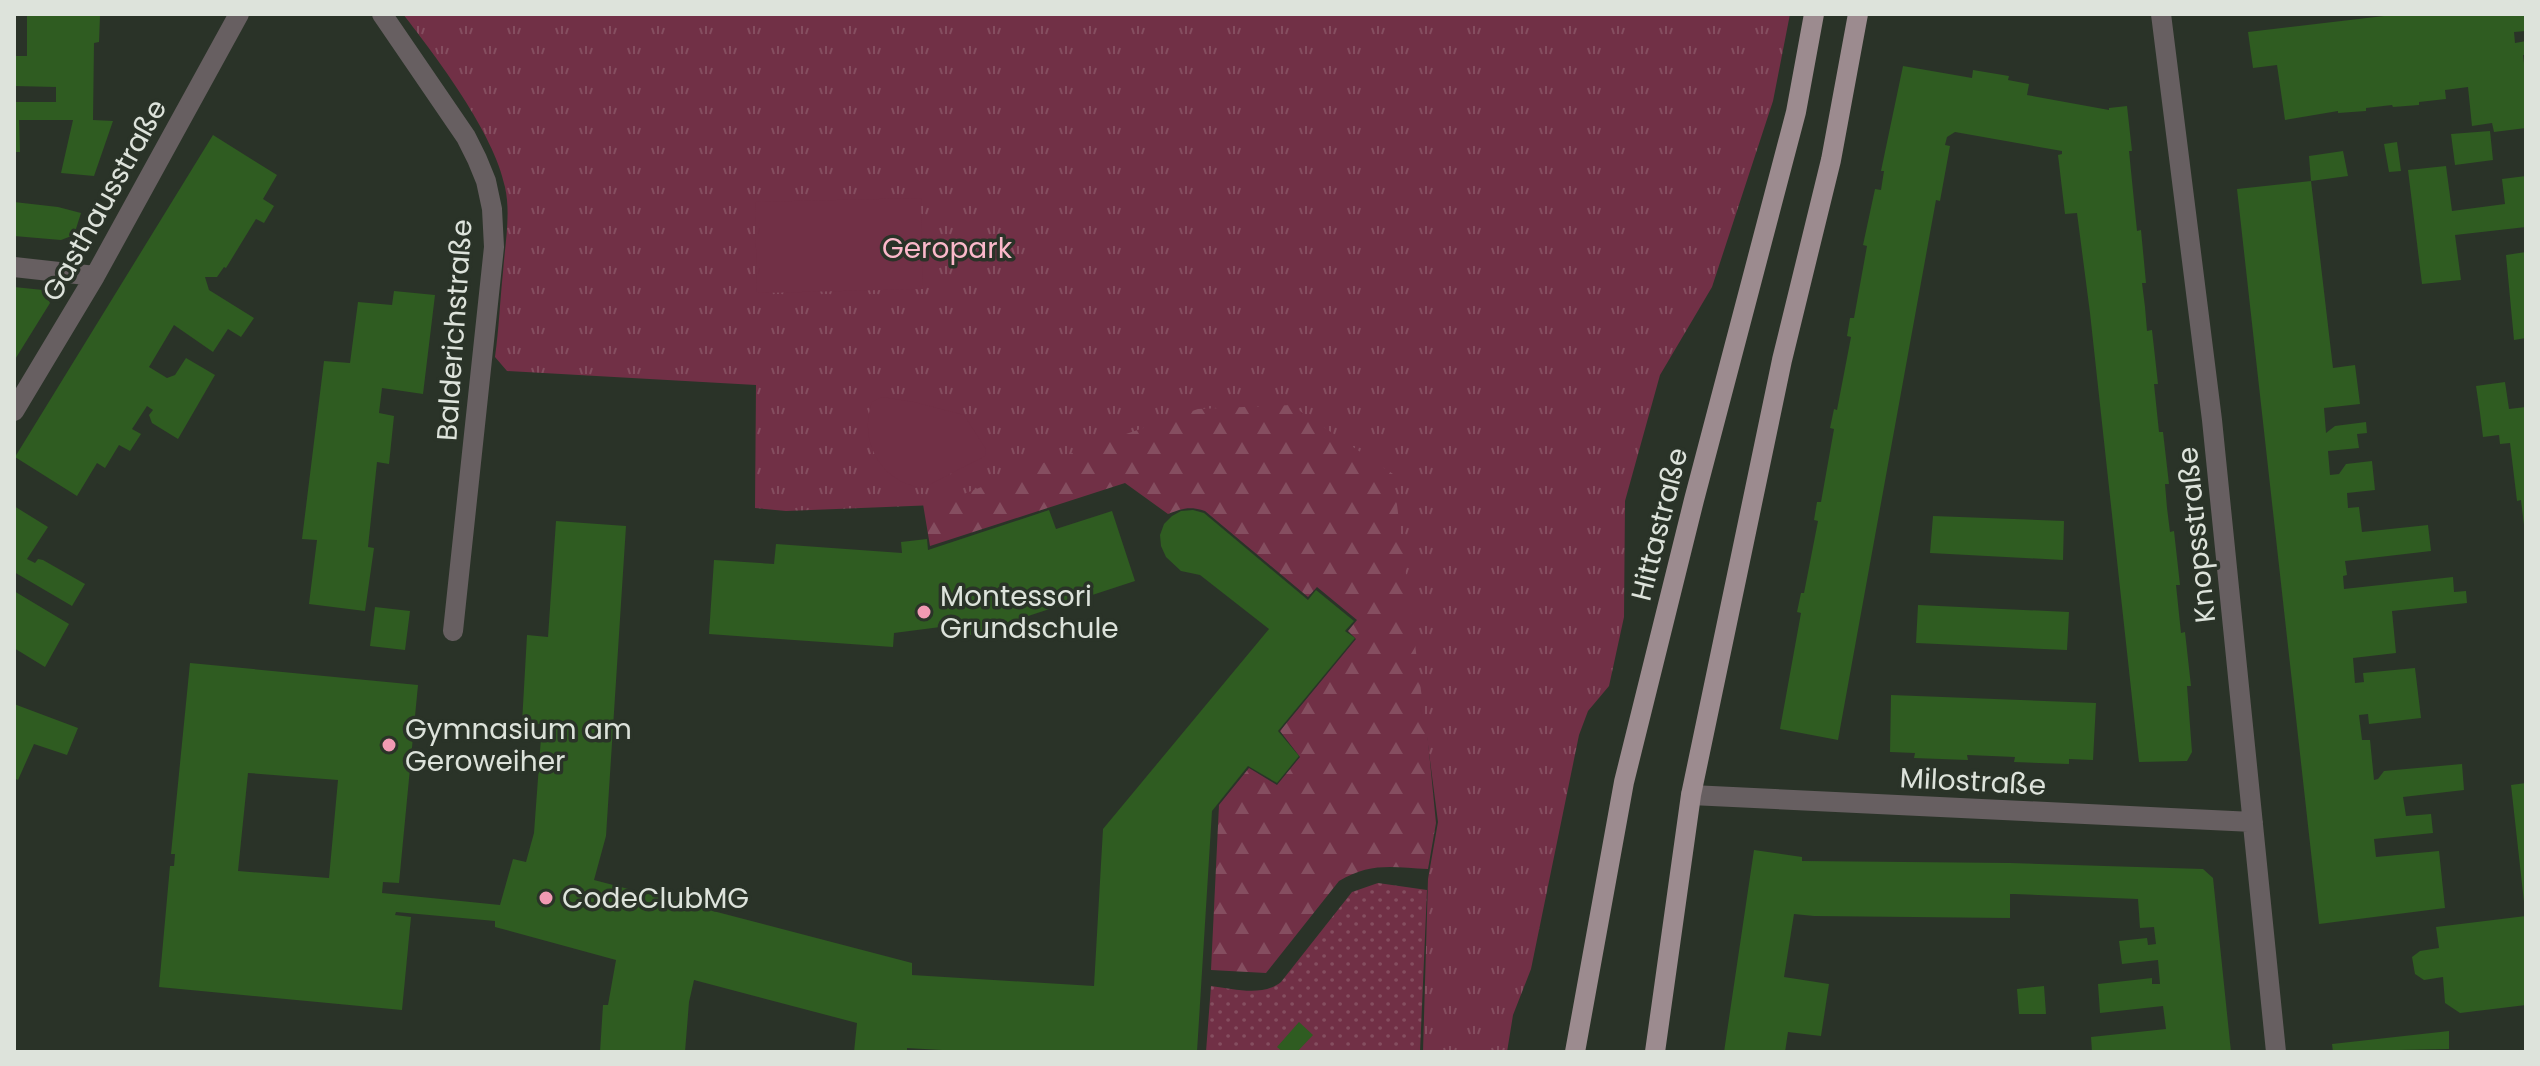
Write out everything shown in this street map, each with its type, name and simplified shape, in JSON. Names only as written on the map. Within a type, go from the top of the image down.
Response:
[{"type":"main road","name":"Hittastraße","points":[[1575,1052],[1624,782],[1690,515],[1796,112],[1814,14]]},
{"type":"main road","points":[[1655,1052],[1691,795],[1782,360],[1831,160],[1858,14]]},
{"type":"street","name":"Gasthausstraße","points":[[14,411],[95,276],[239,14]]},
{"type":"street","name":"Balderichstraße","points":[[382,14],[466,137],[486,181],[492,209],[494,247],[453,631]]},
{"type":"street","name":"Knopsstraße","points":[[2161,14],[2212,420],[2276,1052]]},
{"type":"street","points":[[14,267],[95,276]]},
{"type":"street","name":"Milostraße","points":[[1691,795],[2253,822]]},
{"type":"green space","name":"Geropark","points":[[403,14],[1790,14],[1773,101],[1712,287],[1660,375],[1625,501],[1624,617],[1609,686],[1588,711],[1579,735],[1531,969],[1513,1015],[1507,1052],[1423,1052],[1428,879],[1438,822],[1393,474],[1291,405],[1198,409],[1037,465],[936,505],[786,511],[755,508],[756,385],[507,371],[495,357],[507,229],[505,187],[499,166],[477,120]]},
{"type":"green space","points":[[921,198],[923,289],[757,293],[755,202]]},
{"type":"green space","points":[[1149,328],[1400,456],[1436,823],[1428,869],[1372,868],[1339,881],[1266,973],[1211,970],[1219,805],[1249,768],[1277,785],[1300,757],[1280,731],[1356,639],[1348,631],[1357,620],[1317,587],[1308,597],[1205,511],[1186,508],[1168,514],[1125,483],[930,546],[923,504]]},
{"type":"green space","points":[[882,397],[964,415],[986,449],[985,456],[923,488],[895,478],[876,458],[868,431],[872,402]]},
{"type":"green space","points":[[1378,883],[1427,890],[1420,1052],[1206,1052],[1211,986],[1257,991],[1274,987],[1352,892]]},
{"type":"building","points":[[27,14],[100,16],[99,42],[94,43],[93,120],[113,121],[94,176],[61,173],[73,120],[19,120],[20,152],[14,152],[14,102],[56,102],[56,87],[14,86],[14,56],[27,56]]},
{"type":"building","points":[[2401,14],[2526,14],[2526,31],[2514,32],[2515,43],[2526,41],[2526,55],[2523,55],[2526,128],[2494,132],[2492,123],[2472,126],[2468,87],[2445,90],[2446,99],[2419,102],[2419,105],[2338,111],[2285,120],[2277,65],[2253,68],[2248,32]]},
{"type":"building","points":[[1903,66],[1972,78],[1973,70],[2009,76],[2008,80],[2029,84],[2027,95],[2109,110],[2127,106],[2137,231],[2141,230],[2146,283],[2142,283],[2147,331],[2152,330],[2159,432],[2163,432],[2169,484],[2165,484],[2167,508],[2170,532],[2174,531],[2181,633],[2185,632],[2191,686],[2187,686],[2192,752],[2187,761],[2139,762],[2090,313],[2077,213],[2065,214],[2058,155],[2062,151],[1955,132],[1947,137],[1945,145],[1950,146],[1940,201],[1936,200],[1838,740],[1780,729],[1801,613],[1797,612],[1801,593],[1804,593],[1818,521],[1814,520],[1817,502],[1821,502],[1834,429],[1830,428],[1834,409],[1837,410],[1851,337],[1847,336],[1850,318],[1854,318],[1867,246],[1863,245],[1875,189],[1881,190],[1884,171],[1881,171]]},
{"type":"building","points":[[2490,131],[2493,160],[2455,165],[2451,134]]},
{"type":"building","points":[[213,135],[277,175],[263,199],[274,206],[264,223],[256,219],[226,268],[217,277],[205,277],[209,290],[254,318],[241,337],[228,329],[213,352],[174,325],[149,367],[167,378],[175,375],[186,358],[215,375],[178,439],[152,423],[149,415],[153,410],[147,406],[132,429],[141,434],[130,451],[119,445],[105,468],[97,463],[77,496],[15,457]]},
{"type":"building","points":[[2397,142],[2401,171],[2389,172],[2384,144]]},
{"type":"building","points":[[2343,151],[2348,176],[2311,181],[2309,156]]},
{"type":"building","points":[[2446,166],[2452,211],[2505,204],[2502,179],[2526,176],[2526,227],[2455,235],[2461,280],[2422,284],[2408,170]]},
{"type":"building","points":[[2311,181],[2333,368],[2355,365],[2360,404],[2324,408],[2326,433],[2335,426],[2366,422],[2367,433],[2357,434],[2359,448],[2328,451],[2330,475],[2339,474],[2346,464],[2372,461],[2375,490],[2347,493],[2348,508],[2359,507],[2362,532],[2428,525],[2431,551],[2345,561],[2347,575],[2343,576],[2344,589],[2453,577],[2454,592],[2466,591],[2467,603],[2392,611],[2396,653],[2353,658],[2355,683],[2364,682],[2363,673],[2415,668],[2421,718],[2369,724],[2368,714],[2359,715],[2362,740],[2370,740],[2374,780],[2384,771],[2462,764],[2464,790],[2403,797],[2406,816],[2431,814],[2433,833],[2374,839],[2376,857],[2439,851],[2445,908],[2319,924],[2237,189]]},
{"type":"building","points":[[14,202],[81,213],[74,235],[61,240],[14,236]]},
{"type":"building","points":[[2526,252],[2526,338],[2514,340],[2506,255]]},
{"type":"building","points":[[14,287],[43,290],[50,303],[14,361]]},
{"type":"building","points":[[394,291],[435,295],[423,394],[382,388],[379,413],[394,416],[389,464],[377,462],[368,547],[374,548],[365,611],[309,604],[317,540],[302,539],[324,361],[350,363],[358,302],[392,305]]},
{"type":"building","points":[[2505,382],[2509,409],[2526,407],[2526,525],[2521,500],[2517,501],[2510,443],[2500,444],[2499,435],[2483,437],[2476,386]]},
{"type":"building","points":[[14,506],[48,527],[27,559],[35,563],[38,559],[43,560],[85,584],[72,606],[14,572]]},
{"type":"building","points":[[1049,510],[1056,529],[1112,511],[1135,581],[961,638],[956,625],[894,633],[893,647],[709,634],[714,560],[774,564],[776,544],[902,553],[901,542],[927,539],[928,550]]},
{"type":"building","points":[[1181,511],[1204,513],[1308,600],[1316,590],[1354,621],[1345,631],[1355,638],[1278,731],[1299,756],[1277,783],[1248,766],[1212,811],[1197,1052],[976,1052],[907,1048],[907,1052],[854,1052],[857,1023],[694,980],[685,1052],[600,1052],[603,1005],[608,1005],[616,960],[495,927],[495,921],[396,912],[395,915],[411,917],[402,1010],[159,987],[170,866],[174,866],[175,854],[171,854],[190,663],[418,685],[399,883],[383,882],[382,893],[500,905],[513,859],[526,862],[534,833],[542,724],[522,723],[527,635],[548,637],[556,521],[626,526],[606,836],[594,880],[912,963],[912,975],[1094,986],[1103,829],[1269,629],[1200,575],[1181,571],[1166,557],[1160,535],[1164,524]],"holes":[[[248,773],[338,780],[329,878],[238,871]]]},
{"type":"building","points":[[1933,516],[2064,521],[2063,560],[1930,553]]},
{"type":"building","points":[[14,591],[69,624],[45,667],[14,648]]},
{"type":"building","points":[[1918,605],[2069,612],[2067,650],[1916,643]]},
{"type":"building","points":[[375,607],[410,611],[405,650],[370,646]]},
{"type":"building","points":[[1891,695],[2096,703],[2093,760],[2069,759],[2069,764],[2014,762],[2015,757],[1967,755],[1968,760],[1914,758],[1915,753],[1890,752]]},
{"type":"building","points":[[14,704],[78,728],[67,755],[34,744],[18,780],[14,778]]},
{"type":"building","points":[[2526,783],[2526,902],[2524,902],[2511,785]]},
{"type":"building","points":[[1754,850],[1802,857],[1802,861],[2203,869],[2213,878],[2231,1052],[2092,1052],[2091,1037],[2166,1029],[2163,1006],[2100,1013],[2098,984],[2152,978],[2152,984],[2160,984],[2158,960],[2122,964],[2119,941],[2147,938],[2148,945],[2156,944],[2154,927],[2140,928],[2138,899],[2010,894],[2010,918],[1794,914],[1784,977],[1829,984],[1821,1036],[1788,1032],[1785,1052],[1724,1052]]},
{"type":"building","points":[[2526,916],[2526,1005],[2460,1013],[2445,1003],[2443,977],[2424,980],[2415,974],[2412,957],[2420,951],[2439,948],[2436,927]]},
{"type":"building","points":[[2044,986],[2046,1014],[2019,1014],[2017,989]]},
{"type":"building","points":[[1299,1022],[1313,1035],[1297,1052],[1283,1052],[1277,1047]]},
{"type":"building","points":[[2449,1031],[2449,1049],[2333,1052],[2332,1044]]},
{"type":"place","name":"Montessori Grundschule","points":[[924,612]]},
{"type":"place","name":"Gymnasium am Geroweiher","points":[[389,745]]},
{"type":"place","name":"CodeClubMG","points":[[546,898]]}]
